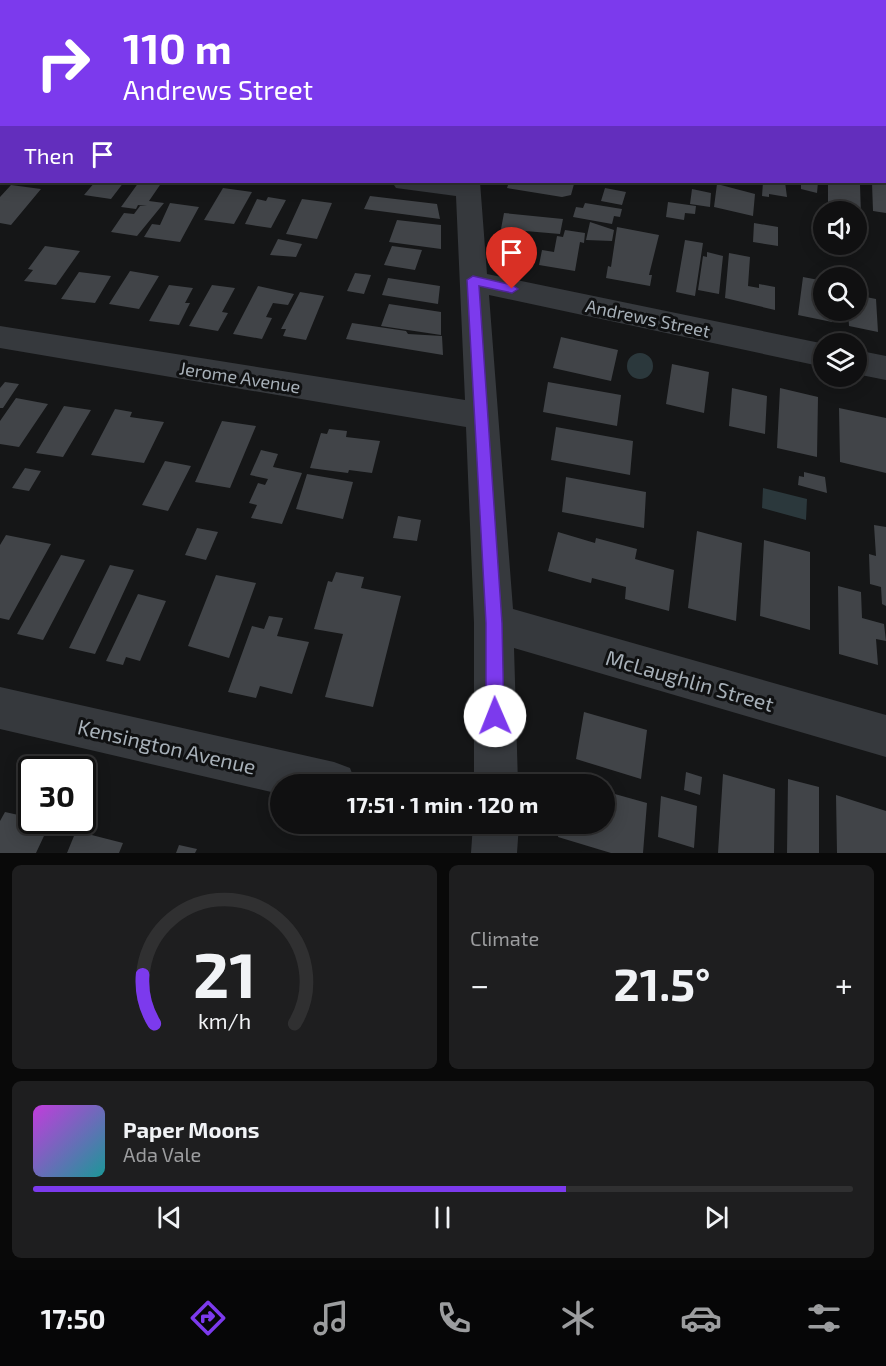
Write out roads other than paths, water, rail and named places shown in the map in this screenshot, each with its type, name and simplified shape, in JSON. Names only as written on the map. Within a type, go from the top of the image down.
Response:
[{"type":"street","points":[[426,183],[468,185],[494,623],[496,774]]},
{"type":"street","name":"Andrews Street","points":[[473,280],[813,353]]},
{"type":"street","name":"Jerome Avenue","points":[[0,337],[481,416]]},
{"type":"street","points":[[867,364],[886,368]]},
{"type":"street","name":"McLaughlin Street","points":[[494,623],[886,736]]},
{"type":"street","name":"Kensington Avenue","points":[[0,708],[290,774]]},
{"type":"street","points":[[495,853],[496,834]]}]
